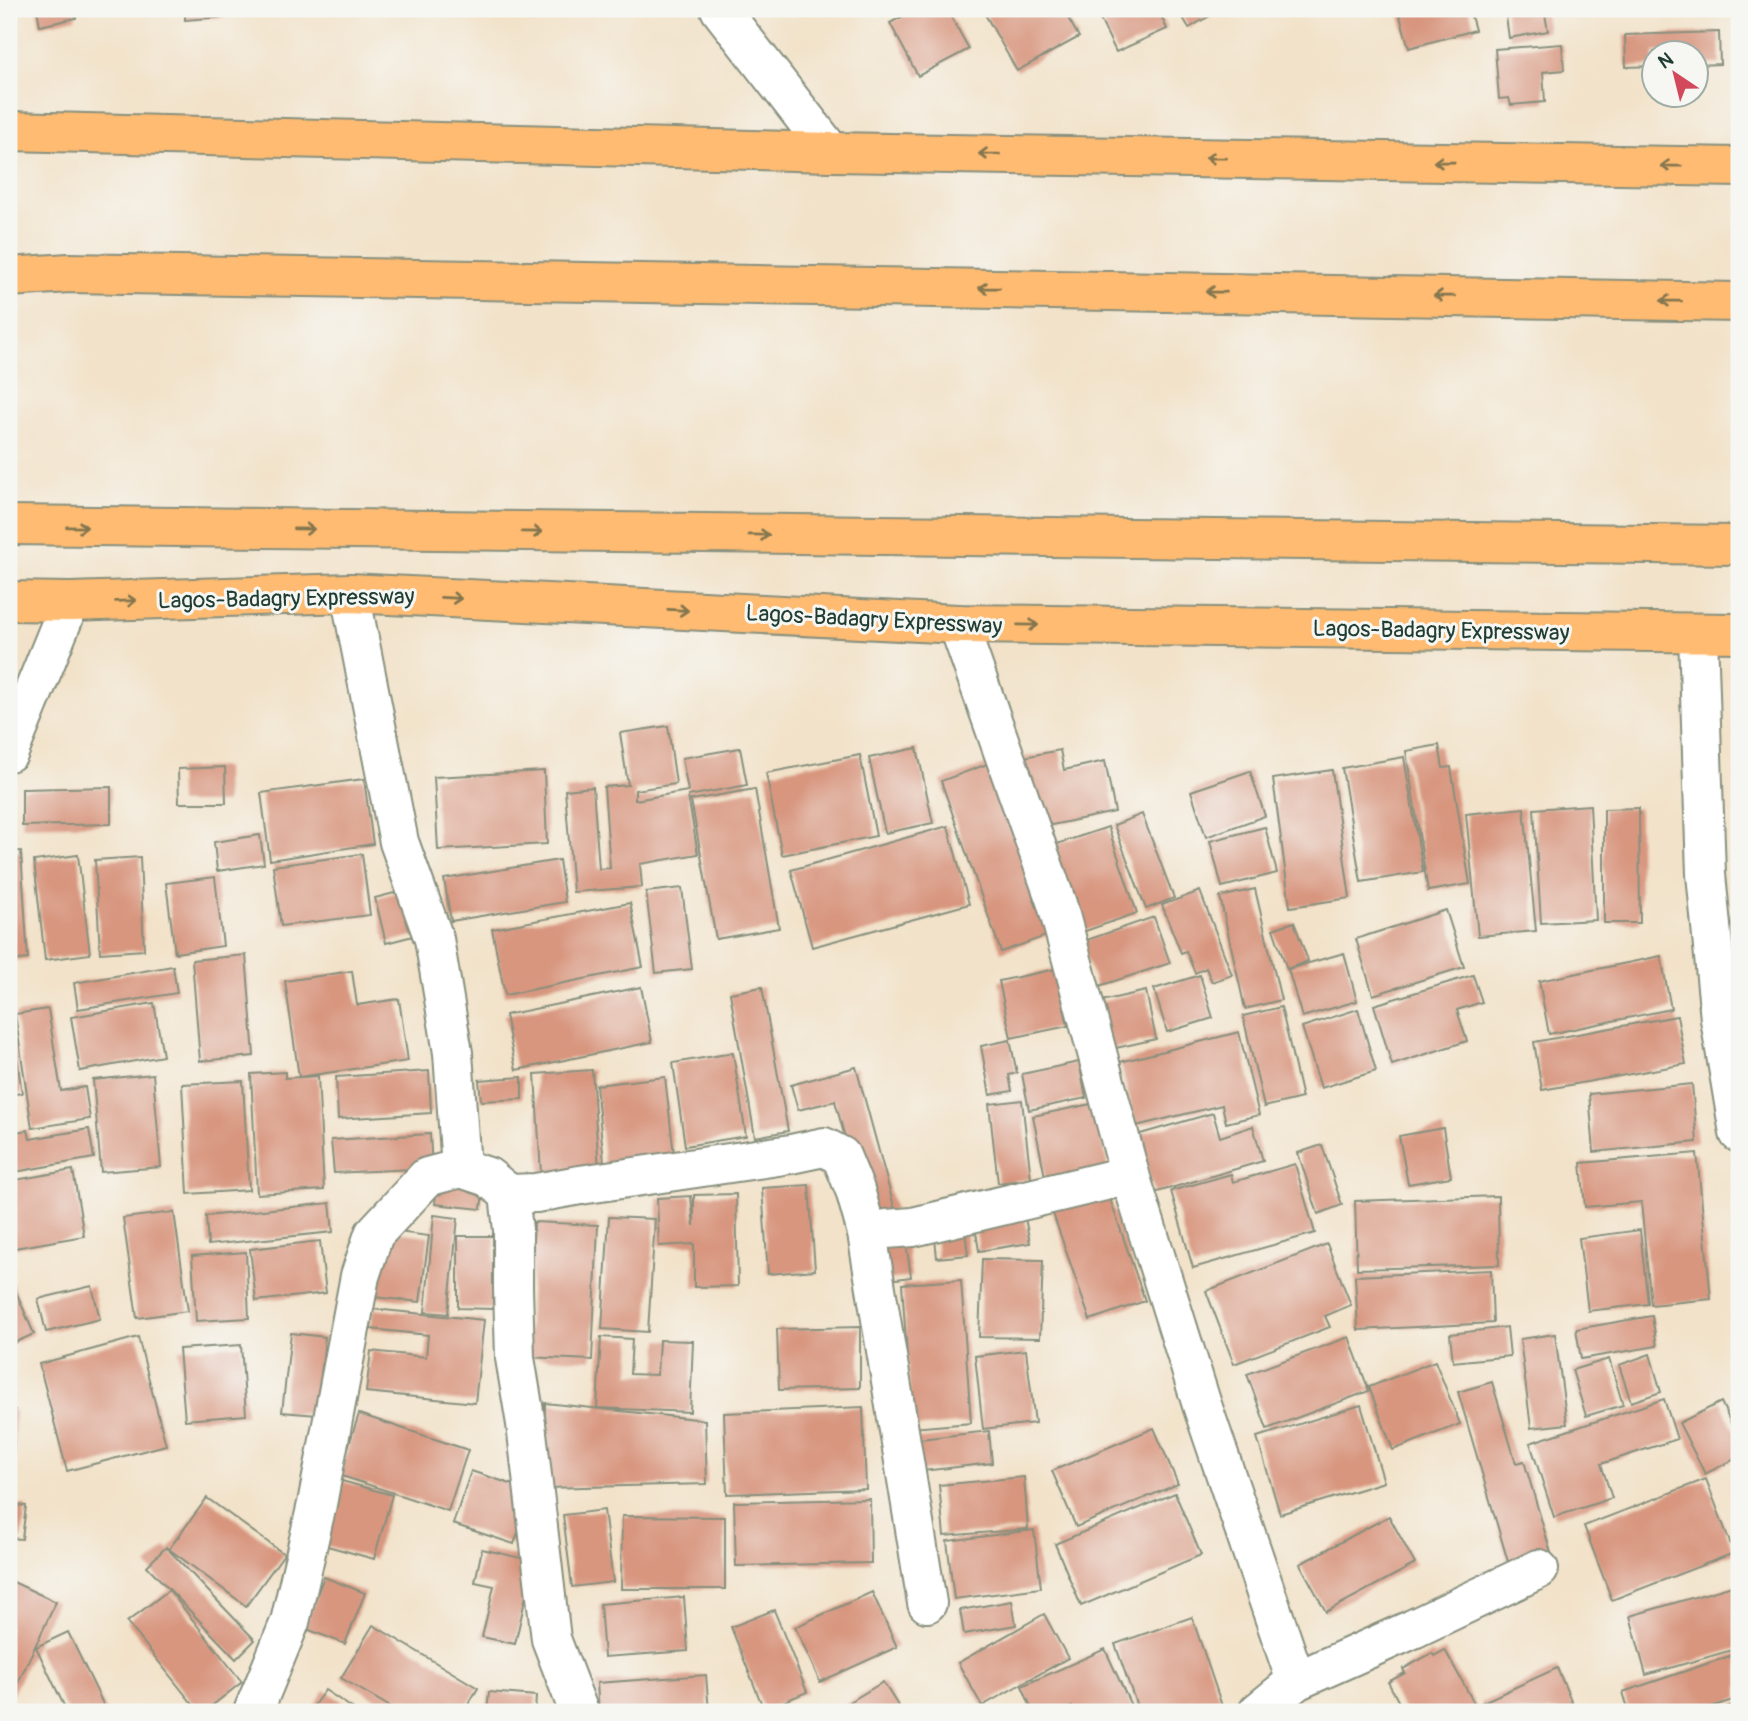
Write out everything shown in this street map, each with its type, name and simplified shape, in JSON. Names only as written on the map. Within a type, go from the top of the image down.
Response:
[{"type":"main road","points":[[9,131],[831,152],[1739,167]]},
{"type":"main road","points":[[9,277],[69,273],[1739,302]]},
{"type":"main road","points":[[9,524],[1739,545]]},
{"type":"main road","name":"Lagos-Badagry Expressway","points":[[9,601],[70,602],[350,593],[958,624],[1739,633]]},
{"type":"street","points":[[720,9],[831,152]]},
{"type":"street","points":[[350,593],[399,842],[434,939],[453,1053],[461,1168]]},
{"type":"street","points":[[9,752],[70,602]]},
{"type":"street","points":[[958,624],[1057,904],[1130,1175],[1202,1405],[1296,1681]]},
{"type":"street","points":[[1698,634],[1706,874],[1720,1018],[1739,1133]]},
{"type":"street","points":[[253,1712],[290,1622],[317,1504],[360,1276],[374,1234],[427,1177],[461,1168],[488,1177],[509,1194],[536,1193],[824,1147],[842,1156],[867,1233],[927,1603]]},
{"type":"street","points":[[867,1233],[912,1227],[1130,1175]]},
{"type":"street","points":[[509,1194],[513,1230],[515,1358],[526,1424],[551,1639],[579,1712]]},
{"type":"street","points":[[1258,1712],[1296,1681],[1539,1569]]},
{"type":"building","points":[[37,9],[75,9],[76,18],[40,26]]},
{"type":"building","points":[[185,9],[292,9],[292,12],[185,20]]},
{"type":"building","points":[[916,9],[947,9],[969,49],[918,76],[890,23]]},
{"type":"building","points":[[998,9],[1063,9],[1079,37],[1017,71],[986,16]]},
{"type":"building","points":[[1095,9],[1158,9],[1167,29],[1116,52]]},
{"type":"building","points":[[1178,9],[1217,9],[1218,11],[1189,28]]},
{"type":"building","points":[[1398,9],[1469,9],[1475,30],[1409,48]]},
{"type":"building","points":[[1505,9],[1544,9],[1548,31],[1509,38]]},
{"type":"building","points":[[1719,32],[1720,64],[1710,64],[1710,38],[1640,38],[1640,66],[1626,67],[1625,35]]},
{"type":"building","points":[[1562,44],[1564,70],[1543,72],[1545,102],[1511,105],[1509,98],[1499,99],[1495,49]]},
{"type":"building","points":[[668,726],[676,784],[635,790],[635,800],[688,791],[682,758],[740,748],[747,785],[688,796],[698,854],[640,864],[642,887],[573,892],[565,790],[593,787],[599,869],[610,868],[604,787],[628,785],[620,733]]},
{"type":"building","points":[[1439,745],[1443,768],[1451,767],[1470,884],[1428,891],[1406,751]]},
{"type":"building","points":[[917,748],[933,823],[885,833],[869,758]]},
{"type":"building","points":[[1060,750],[1064,770],[1105,761],[1115,812],[1037,828],[1024,757]]},
{"type":"building","points":[[860,755],[876,836],[782,855],[766,773]]},
{"type":"building","points":[[1404,757],[1423,872],[1361,882],[1342,768]]},
{"type":"building","points":[[1001,759],[1060,931],[1001,952],[941,781]]},
{"type":"building","points":[[225,767],[226,803],[179,803],[178,769]]},
{"type":"building","points":[[1332,770],[1350,898],[1290,907],[1273,779]]},
{"type":"building","points":[[544,771],[547,844],[438,850],[434,777]]},
{"type":"building","points":[[1250,771],[1265,816],[1206,837],[1191,791]]},
{"type":"building","points":[[364,779],[373,844],[270,860],[261,793]]},
{"type":"building","points":[[111,787],[111,824],[22,826],[22,789]]},
{"type":"building","points":[[755,789],[779,928],[716,939],[691,800]]},
{"type":"building","points":[[1590,805],[1596,920],[1541,923],[1534,809]]},
{"type":"building","points":[[1524,808],[1536,931],[1478,936],[1466,814]]},
{"type":"building","points":[[1639,808],[1640,923],[1604,923],[1604,809]]},
{"type":"building","points":[[1142,814],[1174,898],[1146,909],[1114,825]]},
{"type":"building","points":[[948,826],[969,904],[812,947],[791,870]]},
{"type":"building","points":[[1108,827],[1137,913],[1077,934],[1048,847]]},
{"type":"building","points":[[1265,827],[1277,873],[1222,887],[1210,841]]},
{"type":"building","points":[[260,835],[264,864],[217,871],[214,842]]},
{"type":"building","points":[[21,851],[28,959],[9,961],[9,852]]},
{"type":"building","points":[[362,854],[370,915],[281,926],[273,866]]},
{"type":"building","points":[[78,855],[90,954],[45,960],[34,861]]},
{"type":"building","points":[[140,857],[144,950],[100,953],[95,860]]},
{"type":"building","points":[[559,860],[565,902],[451,921],[444,879]]},
{"type":"building","points":[[215,877],[223,946],[175,953],[166,883]]},
{"type":"building","points":[[682,888],[692,969],[656,973],[646,892]]},
{"type":"building","points":[[1255,889],[1281,1000],[1245,1009],[1220,897]]},
{"type":"building","points":[[406,890],[417,935],[386,943],[375,898]]},
{"type":"building","points":[[1200,891],[1232,975],[1212,982],[1206,968],[1195,973],[1186,951],[1181,953],[1162,905]]},
{"type":"building","points":[[630,903],[643,967],[505,995],[492,929]]},
{"type":"building","points":[[1446,910],[1464,967],[1373,995],[1356,939]]},
{"type":"building","points":[[1154,917],[1170,963],[1096,987],[1081,942]]},
{"type":"building","points":[[1294,922],[1308,961],[1287,969],[1273,929]]},
{"type":"building","points":[[1344,953],[1357,1001],[1302,1017],[1288,969]]},
{"type":"building","points":[[246,955],[254,1056],[200,1061],[192,960]]},
{"type":"building","points":[[1661,956],[1671,1009],[1549,1034],[1539,981]]},
{"type":"building","points":[[173,966],[177,993],[78,1009],[74,983]]},
{"type":"building","points":[[1056,969],[1068,1026],[1011,1038],[999,981]]},
{"type":"building","points":[[352,971],[357,1005],[399,999],[408,1061],[299,1077],[285,981]]},
{"type":"building","points":[[1200,975],[1213,1018],[1167,1032],[1154,989]]},
{"type":"building","points":[[1473,975],[1482,1002],[1457,1010],[1467,1041],[1392,1065],[1374,1005]]},
{"type":"building","points":[[641,987],[652,1042],[516,1070],[505,1015]]},
{"type":"building","points":[[762,987],[788,1131],[755,1137],[730,993]]},
{"type":"building","points":[[1146,991],[1156,1039],[1107,1050],[1097,1002]]},
{"type":"building","points":[[154,1003],[163,1056],[80,1071],[71,1017]]},
{"type":"building","points":[[1281,1007],[1302,1098],[1264,1107],[1243,1016]]},
{"type":"building","points":[[48,1009],[61,1091],[85,1087],[90,1119],[32,1128],[15,1014]]},
{"type":"building","points":[[1358,1009],[1376,1071],[1321,1088],[1302,1027]]},
{"type":"building","points":[[9,1010],[22,1093],[9,1095]]},
{"type":"building","points":[[1677,1016],[1686,1064],[1542,1090],[1534,1042]]},
{"type":"building","points":[[1239,1032],[1259,1115],[1226,1123],[1222,1105],[1136,1126],[1120,1062]]},
{"type":"building","points":[[1010,1040],[1017,1073],[1009,1075],[1012,1091],[990,1095],[981,1046]]},
{"type":"building","points":[[733,1053],[746,1136],[685,1146],[673,1063]]},
{"type":"building","points":[[1079,1062],[1086,1098],[1029,1110],[1022,1074]]},
{"type":"building","points":[[856,1067],[895,1210],[867,1218],[835,1101],[798,1110],[791,1085]]},
{"type":"building","points":[[592,1070],[599,1170],[541,1174],[535,1074]]},
{"type":"building","points":[[429,1071],[431,1113],[338,1119],[336,1077]]},
{"type":"building","points":[[285,1072],[285,1078],[318,1076],[324,1190],[257,1194],[251,1074]]},
{"type":"building","points":[[153,1074],[161,1167],[101,1172],[93,1080]]},
{"type":"building","points":[[522,1077],[522,1099],[481,1101],[479,1080]]},
{"type":"building","points":[[665,1077],[675,1163],[605,1171],[596,1085]]},
{"type":"building","points":[[243,1081],[249,1190],[188,1194],[182,1084]]},
{"type":"building","points":[[1692,1084],[1697,1142],[1594,1152],[1589,1094]]},
{"type":"building","points":[[1022,1100],[1031,1179],[998,1183],[989,1104]]},
{"type":"building","points":[[1096,1103],[1109,1174],[1047,1187],[1033,1116]]},
{"type":"building","points":[[1213,1113],[1220,1137],[1253,1126],[1263,1161],[1154,1193],[1137,1135]]},
{"type":"building","points":[[1443,1128],[1451,1177],[1408,1184],[1399,1136]]},
{"type":"building","points":[[89,1129],[94,1158],[9,1173],[9,1133],[28,1130],[30,1139]]},
{"type":"building","points":[[430,1134],[432,1168],[334,1173],[331,1140]]},
{"type":"building","points":[[1322,1145],[1342,1205],[1318,1214],[1298,1153]]},
{"type":"building","points":[[1697,1153],[1711,1299],[1651,1305],[1641,1202],[1585,1207],[1581,1163]]},
{"type":"building","points":[[1295,1164],[1315,1233],[1193,1268],[1171,1191],[1231,1174],[1233,1182]]},
{"type":"building","points":[[73,1170],[84,1236],[9,1249],[9,1181]]},
{"type":"building","points":[[438,1180],[484,1184],[481,1209],[435,1204]]},
{"type":"building","points":[[809,1185],[815,1270],[768,1274],[762,1188]]},
{"type":"building","points":[[1107,1190],[1145,1301],[1090,1320],[1050,1205]]},
{"type":"building","points":[[736,1194],[738,1286],[694,1287],[694,1244],[659,1246],[657,1198],[691,1196],[694,1226],[694,1195]]},
{"type":"building","points":[[1498,1196],[1499,1265],[1357,1269],[1355,1201]]},
{"type":"building","points":[[330,1203],[333,1232],[208,1245],[206,1216]]},
{"type":"building","points":[[174,1212],[188,1311],[137,1318],[123,1218]]},
{"type":"building","points":[[434,1215],[458,1218],[448,1314],[425,1312]]},
{"type":"building","points":[[609,1217],[655,1219],[648,1332],[602,1329]]},
{"type":"building","points":[[1025,1218],[1030,1243],[979,1251],[975,1226]]},
{"type":"building","points":[[534,1222],[598,1225],[592,1360],[527,1357]]},
{"type":"building","points":[[964,1224],[968,1255],[937,1258],[934,1228]]},
{"type":"building","points":[[382,1230],[429,1236],[420,1302],[374,1297]]},
{"type":"building","points":[[1640,1230],[1648,1304],[1588,1311],[1579,1238]]},
{"type":"building","points":[[905,1235],[911,1277],[882,1281],[876,1239]]},
{"type":"building","points":[[458,1236],[495,1236],[493,1309],[458,1308]]},
{"type":"building","points":[[320,1241],[326,1293],[256,1301],[250,1249]]},
{"type":"building","points":[[1327,1244],[1351,1305],[1325,1316],[1330,1327],[1234,1364],[1206,1291]]},
{"type":"building","points":[[246,1252],[249,1318],[196,1321],[192,1256]]},
{"type":"building","points":[[982,1259],[1043,1260],[1040,1338],[979,1337]]},
{"type":"building","points":[[1491,1270],[1493,1323],[1358,1330],[1355,1276]]},
{"type":"building","points":[[9,1275],[34,1334],[9,1345]]},
{"type":"building","points":[[961,1280],[971,1423],[912,1428],[902,1284]]},
{"type":"building","points":[[92,1286],[100,1319],[46,1332],[38,1299]]},
{"type":"building","points":[[373,1309],[484,1320],[475,1403],[366,1392],[371,1351],[426,1357],[428,1335],[371,1329]]},
{"type":"building","points":[[1652,1316],[1657,1346],[1581,1359],[1576,1329]]},
{"type":"building","points":[[860,1327],[860,1388],[779,1390],[777,1329]]},
{"type":"building","points":[[1507,1327],[1510,1356],[1453,1362],[1450,1334]]},
{"type":"building","points":[[291,1333],[325,1337],[317,1415],[282,1412]]},
{"type":"building","points":[[1555,1334],[1567,1424],[1531,1428],[1520,1339]]},
{"type":"building","points":[[138,1337],[166,1445],[67,1471],[39,1364]]},
{"type":"building","points":[[601,1337],[632,1339],[630,1374],[657,1375],[659,1340],[693,1341],[690,1412],[597,1408]]},
{"type":"building","points":[[1349,1337],[1369,1391],[1267,1429],[1247,1374]]},
{"type":"building","points":[[241,1345],[246,1415],[185,1420],[179,1349]]},
{"type":"building","points":[[1026,1350],[1035,1423],[983,1429],[975,1356]]},
{"type":"building","points":[[1650,1354],[1661,1392],[1631,1402],[1619,1365]]},
{"type":"building","points":[[1609,1359],[1623,1405],[1586,1416],[1572,1370]]},
{"type":"building","points":[[1435,1361],[1460,1424],[1393,1450],[1369,1387]]},
{"type":"building","points":[[1492,1382],[1516,1463],[1524,1461],[1551,1553],[1509,1565],[1458,1392]]},
{"type":"building","points":[[1664,1399],[1677,1439],[1601,1464],[1612,1498],[1554,1517],[1530,1443]]},
{"type":"building","points":[[1721,1402],[1739,1440],[1739,1457],[1705,1474],[1679,1423]]},
{"type":"building","points":[[545,1403],[705,1420],[707,1484],[544,1488]]},
{"type":"building","points":[[1361,1405],[1384,1482],[1280,1514],[1257,1437]]},
{"type":"building","points":[[863,1407],[866,1489],[727,1494],[724,1413]]},
{"type":"building","points":[[9,1410],[15,1410],[13,1469],[9,1468]]},
{"type":"building","points":[[359,1414],[468,1450],[448,1511],[339,1475]]},
{"type":"building","points":[[1154,1428],[1178,1484],[1076,1527],[1052,1471]]},
{"type":"building","points":[[989,1431],[992,1463],[914,1472],[911,1440]]},
{"type":"building","points":[[471,1471],[532,1491],[514,1544],[453,1524]]},
{"type":"building","points":[[1024,1477],[1028,1529],[944,1536],[939,1485]]},
{"type":"building","points":[[1706,1479],[1734,1553],[1612,1600],[1584,1526]]},
{"type":"building","points":[[342,1481],[392,1495],[374,1559],[324,1545]]},
{"type":"building","points":[[1175,1493],[1201,1555],[1081,1606],[1055,1544]]},
{"type":"building","points":[[207,1498],[284,1554],[246,1606],[169,1549]]},
{"type":"building","points":[[870,1499],[871,1563],[736,1566],[734,1502]]},
{"type":"building","points":[[9,1504],[26,1506],[22,1539],[9,1538]]},
{"type":"building","points":[[604,1510],[613,1582],[572,1587],[563,1515]]},
{"type":"building","points":[[622,1516],[725,1517],[725,1589],[621,1589]]},
{"type":"building","points":[[1389,1516],[1415,1564],[1326,1612],[1300,1564]]},
{"type":"building","points":[[1034,1530],[1041,1588],[954,1599],[947,1541]]},
{"type":"building","points":[[166,1547],[255,1640],[236,1659],[147,1566]]},
{"type":"building","points":[[482,1549],[534,1561],[515,1644],[482,1637],[494,1586],[475,1582]]},
{"type":"building","points":[[324,1577],[365,1593],[345,1644],[304,1628]]},
{"type":"building","points":[[9,1580],[56,1602],[9,1702]]},
{"type":"building","points":[[1739,1584],[1739,1648],[1646,1675],[1630,1616]]},
{"type":"building","points":[[169,1590],[242,1682],[204,1712],[199,1712],[127,1622]]},
{"type":"building","points":[[872,1592],[897,1647],[820,1682],[795,1627]]},
{"type":"building","points":[[684,1597],[688,1651],[604,1657],[600,1604]]},
{"type":"building","points":[[1012,1601],[1016,1625],[964,1634],[960,1610]]},
{"type":"building","points":[[774,1610],[807,1692],[764,1710],[731,1627]]},
{"type":"building","points":[[1044,1614],[1068,1658],[982,1706],[958,1663]]},
{"type":"building","points":[[1192,1617],[1224,1712],[1139,1712],[1115,1644]]},
{"type":"building","points":[[373,1625],[478,1688],[464,1712],[399,1712],[341,1678]]},
{"type":"building","points":[[68,1632],[107,1712],[67,1712],[36,1647]]},
{"type":"building","points":[[1105,1649],[1134,1712],[1074,1712],[1072,1707],[1060,1712],[1033,1712],[1022,1686]]},
{"type":"building","points":[[1445,1650],[1479,1712],[1404,1712],[1388,1682],[1405,1673],[1403,1669],[1432,1653],[1434,1656]]},
{"type":"building","points":[[1739,1653],[1739,1698],[1696,1712],[1629,1712],[1623,1692]]},
{"type":"building","points":[[1557,1668],[1576,1712],[1485,1712],[1481,1703]]},
{"type":"building","points":[[706,1675],[709,1712],[599,1712],[597,1683]]},
{"type":"building","points":[[883,1682],[902,1712],[833,1712]]},
{"type":"building","points":[[325,1690],[358,1712],[309,1712]]},
{"type":"building","points":[[489,1692],[536,1696],[535,1712],[487,1712]]},
{"type":"building","points":[[1739,1703],[1739,1712],[1713,1712]]}]
